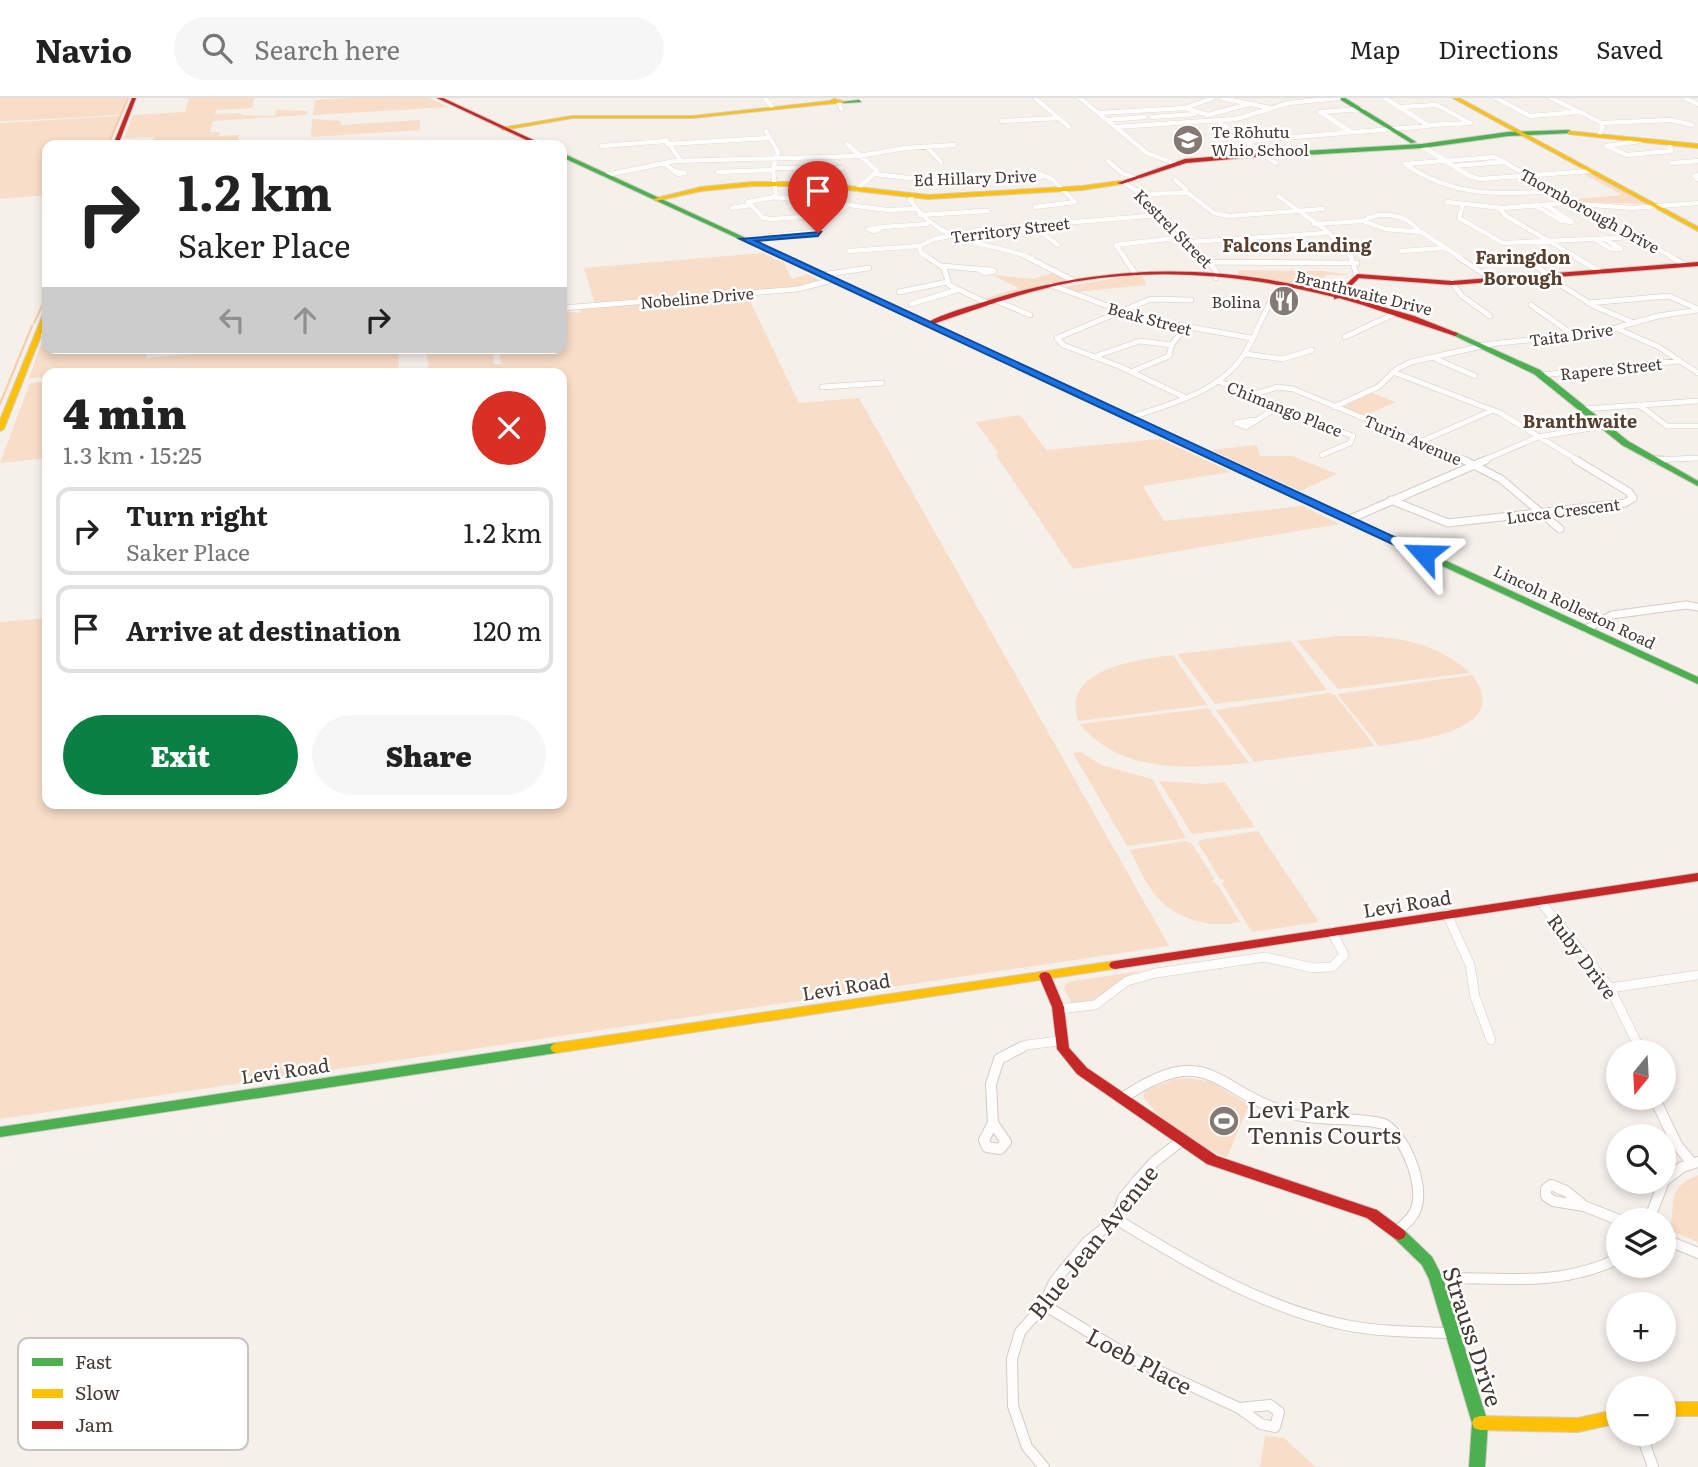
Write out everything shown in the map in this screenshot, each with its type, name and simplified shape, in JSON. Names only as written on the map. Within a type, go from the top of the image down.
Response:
[{"type":"street","points":[[117,140],[134,98]]},
{"type":"street","points":[[439,98],[530,140]]},
{"type":"street","points":[[1035,98],[1050,114],[1069,127]]},
{"type":"street","points":[[1080,98],[1147,153],[1172,164]]},
{"type":"street","points":[[1099,113],[1185,107],[1213,98]]},
{"type":"street","points":[[1222,98],[1270,108]]},
{"type":"street","points":[[1237,101],[1246,98]]},
{"type":"street","points":[[1385,98],[1429,125]]},
{"type":"street","points":[[1455,98],[1698,229]]},
{"type":"street","points":[[1496,98],[1530,116],[1581,112]]},
{"type":"street","points":[[1551,98],[1581,112],[1601,129],[1640,141],[1670,146],[1698,146]]},
{"type":"street","points":[[1685,98],[1698,104]]},
{"type":"street","points":[[1116,127],[1218,121],[1247,117],[1293,102],[1343,99],[1441,159],[1480,179],[1591,171]]},
{"type":"street","points":[[503,128],[598,116],[694,119],[769,102],[859,101]]},
{"type":"street","points":[[1152,117],[1222,113],[1249,104]]},
{"type":"street","points":[[1246,141],[1471,123],[1437,105],[1401,107]]},
{"type":"street","points":[[1185,107],[1195,114]]},
{"type":"street","points":[[1352,133],[1320,112],[1362,110]]},
{"type":"street","points":[[1107,120],[1145,117]]},
{"type":"street","points":[[1002,121],[1059,118]]},
{"type":"street","points":[[1601,129],[1671,120],[1692,125]]},
{"type":"street","points":[[1218,121],[1270,157]]},
{"type":"street","points":[[1601,129],[1655,142],[1698,146]]},
{"type":"street","name":"Ed Hillary Drive","points":[[656,199],[701,188],[775,183],[857,189],[912,197],[1063,189],[1124,183],[1172,164],[1519,133],[1601,129]]},
{"type":"street","points":[[766,131],[778,152],[773,169],[776,198]]},
{"type":"street","points":[[602,146],[770,138]]},
{"type":"street","points":[[666,141],[681,161]]},
{"type":"street","points":[[1640,141],[1606,146],[1627,155],[1671,151],[1670,146]]},
{"type":"street","points":[[847,144],[859,156],[872,163],[876,174]]},
{"type":"street","points":[[606,175],[681,161],[859,156],[927,146],[954,145]]},
{"type":"street","points":[[927,146],[941,162]]},
{"type":"street","name":"Thornborough Drive","points":[[1441,159],[1493,156],[1636,237],[1692,265]]},
{"type":"street","name":"Lincoln Rolleston Road","points":[[567,157],[1698,681]]},
{"type":"street","points":[[1441,159],[1405,164],[1436,183],[1464,192],[1497,195],[1555,191]]},
{"type":"street","points":[[1108,160],[1122,173],[1138,179]]},
{"type":"street","points":[[1671,163],[1698,161]]},
{"type":"street","points":[[1453,166],[1504,162]]},
{"type":"street","points":[[664,163],[674,171]]},
{"type":"street","points":[[718,172],[842,168]]},
{"type":"street","points":[[1031,170],[1048,176],[1075,203],[1035,207]]},
{"type":"street","points":[[857,189],[876,174],[926,180],[955,178]]},
{"type":"street","points":[[999,180],[1048,176]]},
{"type":"street","points":[[1175,180],[1186,189],[1184,192]]},
{"type":"street","name":"Kestrel Street","points":[[1124,183],[1140,194],[1210,262],[1217,272],[1216,278]]},
{"type":"street","points":[[1140,194],[1184,192],[1220,215],[1323,209]]},
{"type":"street","points":[[1278,196],[1346,247],[1357,263],[1357,276],[1336,298]]},
{"type":"street","points":[[912,197],[910,200],[927,224],[947,236],[1037,260],[1074,281]]},
{"type":"street","points":[[849,205],[832,215],[772,219],[763,218],[749,200],[776,198],[849,205],[890,211],[915,209]]},
{"type":"street","points":[[1447,201],[1499,208],[1577,203],[1656,206],[1698,203]]},
{"type":"street","points":[[1462,204],[1458,217],[1497,241],[1636,237]]},
{"type":"street","points":[[732,208],[751,205]]},
{"type":"street","points":[[1536,206],[1552,216],[1572,222],[1545,205]]},
{"type":"street","points":[[1499,208],[1506,216],[1601,272]]},
{"type":"street","points":[[920,215],[974,211]]},
{"type":"street","name":"Territory Street","points":[[947,282],[942,266],[919,252],[919,246],[947,236],[989,229],[1159,215]]},
{"type":"street","points":[[1314,224],[1396,215],[1417,227],[1418,231]]},
{"type":"street","points":[[1552,216],[1562,215]]},
{"type":"street","points":[[1363,220],[1385,229],[1418,231],[1496,282]]},
{"type":"street","points":[[883,227],[927,224]]},
{"type":"street","points":[[1034,227],[1058,245]]},
{"type":"street","points":[[744,239],[799,233]]},
{"type":"street","points":[[1190,242],[1326,233]]},
{"type":"street","points":[[1135,273],[1116,245],[1185,237]]},
{"type":"street","points":[[1595,240],[1611,249],[1621,249],[1605,239]]},
{"type":"street","points":[[849,251],[919,246]]},
{"type":"street","points":[[1401,251],[1445,248]]},
{"type":"street","points":[[1524,258],[1588,303],[1634,323]]},
{"type":"street","points":[[1210,262],[1357,263]]},
{"type":"street","points":[[1357,276],[1452,283],[1496,282],[1692,265]]},
{"type":"street","points":[[942,266],[977,268]]},
{"type":"street","name":"Nobeline Drive","points":[[567,309],[799,289],[826,277],[869,268]]},
{"type":"street","name":"Branthwaite Drive","points":[[926,323],[1051,285],[1135,273],[1216,278],[1336,298],[1396,313],[1484,346],[1541,374],[1603,426],[1698,484]]},
{"type":"street","points":[[899,292],[947,282],[957,290],[989,304],[1030,315]]},
{"type":"street","points":[[1452,283],[1462,296],[1490,316]]},
{"type":"street","name":"Beak Street","points":[[1051,285],[1121,312],[1185,328],[1251,338]]},
{"type":"street","points":[[1130,418],[1217,381],[1245,354],[1261,312],[1280,287]]},
{"type":"street","points":[[911,304],[957,290]]},
{"type":"street","points":[[1588,303],[1669,296],[1698,309]]},
{"type":"street","points":[[1184,397],[1063,345],[1058,336],[1156,298],[1191,300]]},
{"type":"street","points":[[1531,305],[1575,336]]},
{"type":"street","name":"Taita Drive","points":[[1334,407],[1378,387],[1407,363],[1484,346],[1618,329],[1698,309]]},
{"type":"street","points":[[1345,337],[1396,313]]},
{"type":"street","points":[[1131,372],[1169,356],[1173,350],[1172,345],[1185,328]]},
{"type":"street","points":[[1618,329],[1698,373]]},
{"type":"street","points":[[0,429],[42,336]]},
{"type":"street","points":[[1093,357],[1140,341],[1172,345]]},
{"type":"street","points":[[1245,354],[1283,359],[1312,350]]},
{"type":"street","points":[[1435,358],[1475,376]]},
{"type":"street","name":"Rapere Street","points":[[1541,374],[1680,361]]},
{"type":"street","name":"Lucca Crescent","points":[[1391,500],[1448,523],[1625,503],[1633,498],[1629,492],[1493,410],[1393,372]]},
{"type":"street","name":"Chimango Place","points":[[1217,381],[1276,408],[1353,436],[1350,443],[1322,455]]},
{"type":"street","points":[[822,387],[882,383]]},
{"type":"street","name":"Turin Avenue","points":[[1251,395],[1285,388],[1474,464],[1501,479],[1560,528]]},
{"type":"street","points":[[1584,409],[1698,401]]},
{"type":"street","points":[[1639,405],[1667,426],[1698,426]]},
{"type":"street","points":[[1254,420],[1276,408]]},
{"type":"street","points":[[1420,442],[1493,410]]},
{"type":"street","points":[[1350,519],[1538,437],[1603,426]]},
{"type":"street","points":[[1655,460],[1698,458]]},
{"type":"street","points":[[1586,629],[1612,615],[1686,605],[1698,607]]},
{"type":"street","name":"Levi Road","points":[[0,1132],[1698,877]]},
{"type":"street","name":"Ruby Drive","points":[[1540,901],[1610,988],[1635,1040]]},
{"type":"street","points":[[1447,914],[1470,965],[1475,997],[1491,1040]]},
{"type":"street","points":[[1058,1009],[1095,1005],[1127,981],[1156,973],[1265,957],[1313,968],[1332,967],[1344,955],[1332,932]]},
{"type":"street","points":[[1610,988],[1698,975]]},
{"type":"street","points":[[993,1123],[991,1084],[999,1059],[1026,1045],[1059,1041],[1058,1009],[1045,976]]},
{"type":"street","name":"Strauss Drive","points":[[1059,1041],[1074,1064],[1124,1097],[1181,1141],[1224,1166],[1354,1207],[1398,1230],[1420,1252],[1436,1278],[1480,1423],[1477,1467]]},
{"type":"street","points":[[1124,1097],[1155,1075],[1196,1070],[1215,1074],[1264,1102],[1292,1114],[1320,1118],[1370,1119],[1388,1125],[1404,1140],[1420,1200],[1416,1215],[1398,1230]]},
{"type":"street","points":[[1660,1110],[1678,1145],[1695,1162],[1676,1174]]},
{"type":"street","name":"Blue Jean Avenue","points":[[1044,1467],[1027,1447],[1017,1426],[1011,1377],[1012,1359],[1020,1332],[1044,1305],[1060,1275],[1096,1233],[1116,1219],[1123,1198],[1143,1173],[1181,1141]]},
{"type":"street","points":[[1584,1206],[1606,1215]]},
{"type":"street","points":[[1116,1219],[1238,1289],[1294,1312],[1371,1329],[1452,1333]]},
{"type":"street","points":[[1676,1244],[1698,1252]]},
{"type":"street","points":[[1436,1278],[1554,1279],[1588,1273],[1606,1264]]},
{"type":"street","name":"Loeb Place","points":[[1044,1305],[1137,1362],[1239,1408]]},
{"type":"street","points":[[1676,1409],[1698,1409]]},
{"type":"street","points":[[1480,1423],[1578,1425],[1606,1419]]},
{"type":"street","points":[[1646,1446],[1653,1467]]},
{"type":"shaded area","points":[[0,98],[126,98],[120,115],[0,121]]},
{"type":"shaded area","points":[[189,98],[254,98],[253,108],[216,110],[215,114],[275,116],[276,110],[307,111],[306,115],[213,121],[210,132],[220,132],[219,136],[239,135],[238,140],[124,138],[133,115],[185,112]]},
{"type":"shaded area","points":[[429,98],[448,107],[313,115],[315,100]]},
{"type":"shaded area","points":[[119,116],[109,140],[42,140],[42,195],[0,199],[0,123]]},
{"type":"shaded area","points":[[312,119],[341,121],[341,125],[420,120],[420,130],[311,137]]},
{"type":"shaded area","points":[[1590,173],[1647,204],[1580,202],[1576,199],[1622,195],[1584,174]]},
{"type":"shaded area","points":[[763,253],[784,263],[792,279],[807,274],[819,280],[797,287],[595,304],[584,268]]},
{"type":"shaded area","points":[[1238,270],[1323,271],[1350,275],[1327,275],[1311,289],[1239,278]]},
{"type":"shaded area","points":[[1052,273],[1065,280],[989,304],[986,298],[1019,288],[992,275],[1033,279]]},
{"type":"shaded area","points":[[1126,276],[1143,276],[1146,285],[1076,292],[1065,287]]},
{"type":"shaded area","points":[[747,295],[799,403],[859,398],[1169,946],[0,1119],[0,622],[42,618],[42,809],[567,809],[567,368],[428,368],[427,354],[493,354],[494,364],[501,364],[500,354],[567,354],[567,312],[581,313],[581,309]]},
{"type":"shaded area","points":[[42,342],[42,354],[146,354],[146,358],[195,354],[398,354],[399,368],[42,368],[42,377],[29,378]]},
{"type":"shaded area","points":[[42,382],[42,459],[0,463],[30,383]]},
{"type":"shaded area","points":[[1372,393],[1396,402],[1364,416],[1343,407]]},
{"type":"shaded area","points":[[1020,415],[1046,450],[1160,439],[1231,472],[1143,486],[1164,521],[1303,506],[1339,524],[1073,569],[976,422]]},
{"type":"shaded area","points":[[1257,445],[1260,456],[1292,456],[1337,474],[1300,491],[1211,450]]},
{"type":"shaded area","points":[[1338,636],[1408,641],[1441,653],[1470,673],[1338,689],[1297,641]]},
{"type":"shaded area","points":[[1291,641],[1327,690],[1215,704],[1177,654]]},
{"type":"shaded area","points":[[1173,655],[1207,705],[1078,721],[1076,703],[1081,689],[1092,678],[1124,664]]},
{"type":"shaded area","points":[[1472,675],[1482,694],[1481,709],[1470,721],[1454,730],[1434,736],[1379,746],[1337,694]]},
{"type":"shaded area","points":[[1329,693],[1335,695],[1375,746],[1254,762],[1216,710]]},
{"type":"shaded area","points":[[1208,708],[1249,763],[1181,766],[1136,760],[1115,752],[1096,740],[1080,724]]},
{"type":"shaded area","points":[[1081,752],[1101,765],[1152,779],[1186,838],[1127,846],[1073,753]]},
{"type":"shaded area","points":[[1159,781],[1206,784],[1225,782],[1255,827],[1192,834]]},
{"type":"shaded area","points":[[1258,831],[1319,922],[1252,932],[1222,884],[1225,880],[1220,879],[1198,843],[1200,840]]},
{"type":"shaded area","points":[[1186,841],[1192,844],[1214,878],[1212,882],[1218,885],[1240,922],[1207,923],[1175,912],[1154,893],[1130,850]]},
{"type":"shaded area","points":[[1139,971],[1084,1003],[1073,1005],[1064,988],[1068,982]]},
{"type":"shaded area","points":[[1190,1078],[1211,1082],[1249,1105],[1227,1157],[1180,1132],[1143,1096],[1146,1090],[1175,1079]]},
{"type":"shaded area","points":[[1698,1175],[1698,1242],[1676,1233],[1674,1198],[1680,1186]]},
{"type":"shaded area","points":[[1265,1436],[1284,1438],[1316,1467],[1260,1467]]},
{"type":"waterway","points":[[110,140],[128,98]]},
{"type":"waterway","points":[[34,323],[42,306]]},
{"type":"waterway","points":[[0,404],[32,326]]},
{"type":"traffic: fast","points":[[1343,99],[1413,142]]},
{"type":"traffic: fast","points":[[844,102],[859,101]]},
{"type":"traffic: fast","points":[[1268,155],[1422,146],[1508,134],[1569,132]]},
{"type":"traffic: fast","points":[[567,157],[804,267]]},
{"type":"traffic: fast","points":[[1455,334],[1537,372],[1625,443],[1698,484]]},
{"type":"traffic: fast","points":[[1285,490],[1698,681]]},
{"type":"traffic: fast","points":[[0,1132],[556,1048]]},
{"type":"traffic: fast","points":[[1399,1234],[1427,1261],[1436,1278],[1480,1423],[1477,1467]]},
{"type":"traffic: slow","points":[[1455,98],[1698,229]]},
{"type":"traffic: slow","points":[[834,100],[844,102],[831,102],[834,100]]},
{"type":"traffic: slow","points":[[503,128],[572,117],[693,117],[831,102]]},
{"type":"traffic: slow","points":[[1569,132],[1698,146]]},
{"type":"traffic: slow","points":[[656,199],[701,189],[752,184],[813,184],[928,197],[1082,188],[1120,183]]},
{"type":"traffic: slow","points":[[804,267],[1285,490]]},
{"type":"traffic: slow","points":[[0,429],[42,324]]},
{"type":"traffic: slow","points":[[556,1048],[1115,965]]},
{"type":"traffic: slow","points":[[1676,1409],[1698,1409]]},
{"type":"traffic: slow","points":[[1480,1423],[1578,1425],[1606,1419]]},
{"type":"traffic: jam","points":[[117,140],[134,98]]},
{"type":"traffic: jam","points":[[439,98],[530,140]]},
{"type":"traffic: jam","points":[[1120,183],[1185,161],[1275,154]]},
{"type":"traffic: jam","points":[[1336,298],[1357,276],[1452,283],[1698,264]]},
{"type":"traffic: jam","points":[[928,324],[1003,298],[1061,283],[1127,274],[1175,273],[1223,275],[1319,291],[1366,303],[1455,334]]},
{"type":"traffic: jam","points":[[1115,965],[1698,877]]},
{"type":"traffic: jam","points":[[1045,976],[1058,1007],[1063,1049],[1082,1071],[1212,1160],[1372,1214],[1399,1234]]},
{"type":"place","name":"Te Rōhutu Whio School","points":[[1188,140]]},
{"type":"place","name":"Bolina","points":[[1284,301]]},
{"type":"place","name":"Levi Park Tennis Courts","points":[[1224,1121]]},
{"type":"district","name":"Falcons Landing","points":[[1297,244]]},
{"type":"district","name":"Faringdon Borough","points":[[1523,266]]},
{"type":"district","name":"Branthwaite","points":[[1580,420]]},
{"type":"route","points":[[818,233],[744,239],[1424,554]]}]
